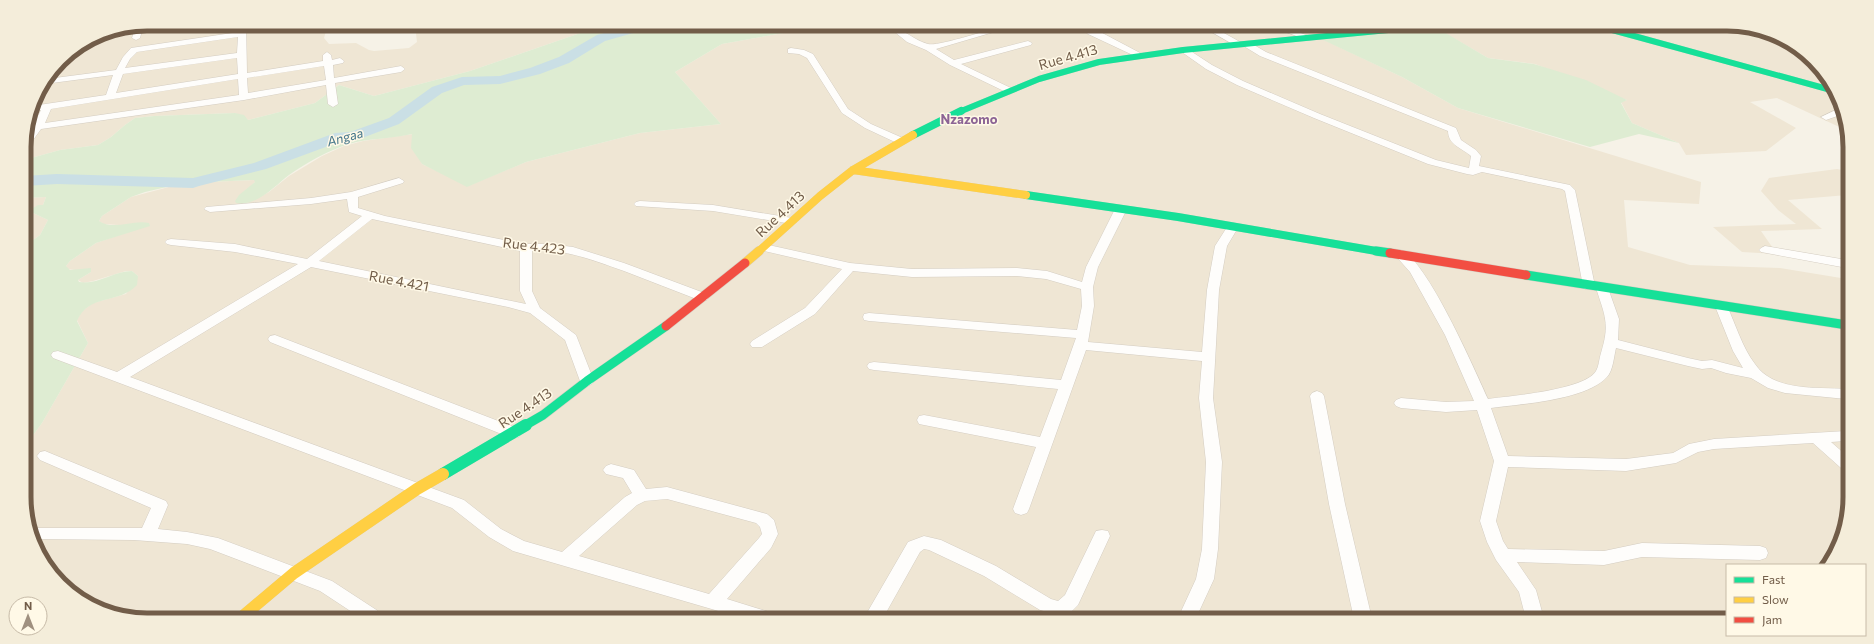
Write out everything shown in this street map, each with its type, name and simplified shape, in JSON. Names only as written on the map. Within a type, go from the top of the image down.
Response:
[{"type":"street","points":[[136,38],[138,31]]},
{"type":"street","points":[[899,31],[910,40],[929,48],[953,63],[1010,91]]},
{"type":"street","points":[[929,48],[993,31]]},
{"type":"street","points":[[1089,31],[1140,55]]},
{"type":"street","points":[[1215,31],[1263,54],[1453,130],[1452,136],[1454,141],[1472,151],[1476,156],[1473,172]]},
{"type":"street","points":[[1290,31],[1310,38]]},
{"type":"street","name":"Rue 4.413","points":[[247,613],[294,573],[417,489],[543,415],[587,381],[665,327],[703,297],[764,248],[792,221],[853,170],[901,142],[967,108],[1039,79],[1088,64],[1140,55],[1364,31]]},
{"type":"street","points":[[1617,31],[1827,89]]},
{"type":"street","points":[[110,97],[119,71],[130,52],[134,50],[242,34],[241,55],[244,76],[244,97]]},
{"type":"street","points":[[953,63],[1028,42]]},
{"type":"street","points":[[1183,50],[1215,70],[1317,116],[1432,162],[1473,172],[1487,170],[1563,185],[1570,190],[1595,287],[1613,319],[1611,342],[1602,374],[1584,387],[1548,395],[1483,405],[1446,407],[1401,403]]},
{"type":"street","points":[[791,51],[801,52],[810,56],[845,111],[868,126],[901,142]]},
{"type":"street","points":[[52,81],[241,55]]},
{"type":"street","points":[[327,59],[333,104]]},
{"type":"street","points":[[38,108],[244,76],[327,59],[340,61]]},
{"type":"street","points":[[38,127],[244,97],[401,69]]},
{"type":"street","points":[[32,135],[38,127],[48,106]]},
{"type":"street","points":[[1826,117],[1838,112]]},
{"type":"street","points":[[853,170],[1233,226],[1595,287],[1843,324]]},
{"type":"street","points":[[210,209],[311,201],[352,195],[399,181]]},
{"type":"street","name":"Rue 4.423","points":[[352,195],[353,210],[383,219],[519,245],[524,248],[538,246],[562,248],[659,280],[703,297]]},
{"type":"street","points":[[640,204],[713,208],[792,221]]},
{"type":"street","points":[[1021,509],[1082,340],[1088,306],[1087,287],[1092,266],[1121,209]]},
{"type":"street","points":[[117,378],[309,263],[371,215]]},
{"type":"street","points":[[1189,613],[1205,579],[1210,549],[1211,500],[1215,479],[1206,398],[1213,290],[1221,246],[1233,226]]},
{"type":"street","name":"Rue 4.421","points":[[171,242],[235,248],[509,303],[536,310],[571,338],[587,381]]},
{"type":"street","points":[[524,248],[526,251],[524,257],[526,291],[536,310]]},
{"type":"street","points":[[764,248],[850,267],[912,273],[1017,272],[1047,275],[1087,287]]},
{"type":"street","points":[[1765,250],[1843,263]]},
{"type":"street","points":[[1400,254],[1415,270],[1452,335],[1483,405],[1502,461],[1488,521],[1495,542],[1502,555],[1527,590],[1533,613]]},
{"type":"street","points":[[757,344],[810,311],[850,267]]},
{"type":"street","points":[[1721,306],[1754,374]]},
{"type":"street","points":[[869,317],[1082,340],[1209,357]]},
{"type":"street","points":[[275,339],[514,433]]},
{"type":"street","points":[[1611,342],[1688,362],[1702,365],[1712,364],[1726,369],[1754,374],[1768,383],[1782,387],[1843,394]]},
{"type":"street","points":[[58,355],[458,504],[495,533],[519,546],[566,558],[750,613]]},
{"type":"street","points":[[874,366],[1066,385]]},
{"type":"street","points":[[1317,396],[1337,504],[1362,613]]},
{"type":"street","points":[[924,420],[1045,443]]},
{"type":"street","points":[[1502,461],[1626,465],[1676,458],[1694,448],[1714,444],[1748,440],[1843,436]]},
{"type":"street","points":[[1816,437],[1843,461]]},
{"type":"street","points":[[45,456],[160,505],[147,535]]},
{"type":"street","points":[[611,470],[628,474],[642,495]]},
{"type":"street","points":[[566,558],[631,501],[642,495],[666,493],[761,518],[768,524],[770,534],[765,543],[713,602]]},
{"type":"street","points":[[37,533],[147,535],[187,538],[212,543],[326,586],[367,613]]},
{"type":"street","points":[[875,613],[914,547],[920,543],[928,542],[990,571],[1046,605],[1058,608],[1066,606],[1072,600],[1102,536]]},
{"type":"street","points":[[1502,555],[1604,558],[1642,550],[1760,553]]},
{"type":"shaded area","points":[[140,31],[326,31],[324,38],[329,44],[356,43],[374,51],[409,48],[417,42],[417,31],[586,31],[470,71],[374,96],[339,85],[315,103],[248,120],[235,113],[135,118],[111,137],[98,145],[60,150],[31,158],[32,132],[37,110],[43,96],[55,77],[71,60],[89,47],[103,40],[125,33]]},
{"type":"shaded area","points":[[795,31],[1391,31],[1322,39],[1402,77],[1458,108],[1701,182],[1699,204],[1624,200],[1628,247],[1690,265],[1780,268],[1843,278],[1843,497],[1839,527],[1831,548],[1821,564],[1726,564],[1726,613],[147,613],[117,609],[89,597],[65,579],[55,567],[40,541],[33,519],[31,497],[31,438],[42,423],[88,343],[77,320],[81,312],[93,303],[126,294],[138,276],[132,271],[126,271],[83,283],[78,280],[91,272],[67,269],[66,266],[70,261],[96,243],[131,231],[119,225],[103,224],[99,221],[102,216],[131,197],[184,183],[255,180],[250,187],[243,204],[269,192],[289,176],[322,156],[344,146],[363,141],[413,134],[422,164],[468,186],[526,162],[640,133],[721,124],[675,72],[722,44]]},
{"type":"shaded area","points":[[1441,31],[1742,32],[1764,37],[1778,43],[1803,60],[1814,71],[1831,96],[1837,110],[1841,128],[1777,98],[1750,102],[1796,128],[1766,151],[1686,155],[1679,143],[1632,123],[1621,102],[1627,100],[1535,64],[1488,58]]},
{"type":"shaded area","points":[[1837,169],[1843,170],[1843,195],[1788,200],[1822,229],[1761,231],[1777,254],[1742,252],[1713,227],[1796,224],[1778,210],[1761,191],[1769,178]]},
{"type":"shaded area","points":[[46,197],[43,205],[31,212],[31,198]]},
{"type":"shaded area","points":[[31,212],[48,220],[40,235],[31,242]]},
{"type":"green space","points":[[586,31],[795,31],[722,44],[675,72],[721,124],[640,133],[526,162],[467,187],[422,164],[411,148],[412,134],[357,142],[334,150],[318,157],[289,175],[265,195],[243,204],[236,203],[235,201],[239,195],[255,182],[254,180],[184,183],[145,192],[131,197],[102,216],[99,221],[111,225],[143,222],[149,223],[150,226],[96,243],[70,261],[66,266],[70,270],[91,268],[91,272],[78,280],[79,282],[93,282],[119,273],[132,271],[138,276],[137,285],[121,295],[89,306],[82,312],[77,321],[88,343],[42,423],[31,438],[31,242],[40,235],[48,220],[31,212],[31,209],[38,205],[43,205],[46,197],[31,198],[31,158],[60,150],[98,145],[111,137],[135,118],[235,113],[244,115],[248,120],[315,103],[339,85],[374,96],[470,71]]},
{"type":"green space","points":[[1391,31],[1442,31],[1488,58],[1534,64],[1586,80],[1627,100],[1621,103],[1632,123],[1679,143],[1639,134],[1590,147],[1458,108],[1402,77],[1321,39]]},
{"type":"waterway","name":"Angaa","points":[[31,181],[57,179],[193,183],[260,166],[340,136],[352,137],[394,121],[437,90],[462,81],[500,80],[535,71],[564,60],[601,38],[626,31]]},
{"type":"traffic: fast","points":[[913,135],[967,108],[1039,79],[1099,62],[1183,50],[1378,31]]},
{"type":"traffic: fast","points":[[1616,31],[1827,89]]},
{"type":"traffic: fast","points":[[1026,195],[1178,217],[1390,253]]},
{"type":"traffic: fast","points":[[1526,275],[1843,324]]},
{"type":"traffic: fast","points":[[443,474],[543,415],[587,381],[666,326]]},
{"type":"traffic: slow","points":[[745,263],[820,196],[853,170],[913,135]]},
{"type":"traffic: slow","points":[[853,170],[1026,195]]},
{"type":"traffic: slow","points":[[247,613],[294,573],[417,489],[443,474]]},
{"type":"traffic: jam","points":[[1390,253],[1526,275]]},
{"type":"traffic: jam","points":[[666,326],[745,263]]},
{"type":"district","name":"Nzazomo","points":[[969,119]]}]
